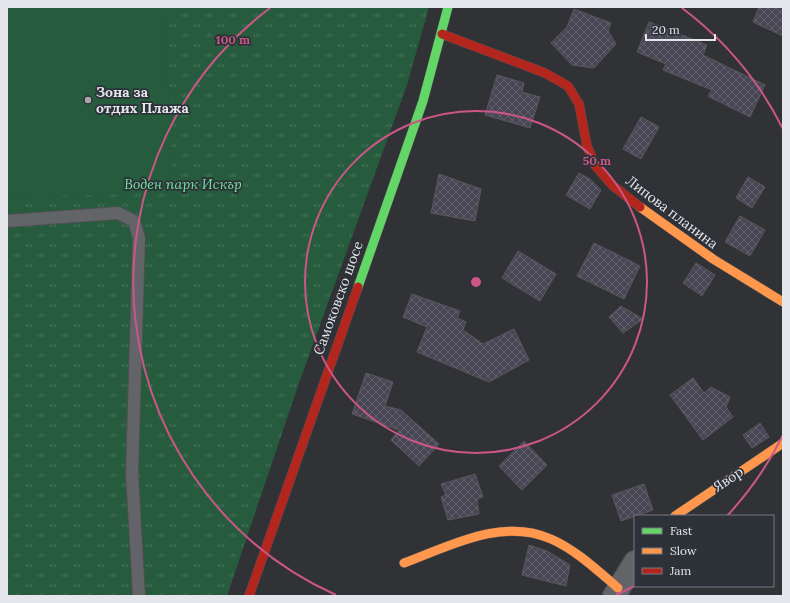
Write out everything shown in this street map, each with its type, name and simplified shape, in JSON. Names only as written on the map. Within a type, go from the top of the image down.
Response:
[{"type":"street","name":"Самоковско шосе","points":[[249,596],[420,108],[442,34],[448,7]]},
{"type":"street","name":"Липова планина","points":[[442,34],[545,74],[568,86],[576,96],[589,152],[593,163],[601,173],[644,210],[725,268],[783,302]]},
{"type":"street","name":"Явор","points":[[676,515],[694,501],[783,443]]},
{"type":"street","points":[[404,563],[484,535],[505,532],[529,532],[556,542],[594,567],[616,592],[634,564]]},
{"type":"lane","points":[[7,221],[118,213],[134,221],[139,238],[132,472],[138,596]]},
{"type":"green space","name":"Воден парк Искър","points":[[7,7],[429,7],[407,85],[299,383],[227,596],[7,596]]},
{"type":"green space","name":"Зона за отдих Плажа","points":[[7,7],[164,7],[173,192],[7,198]]},
{"type":"building","points":[[759,7],[783,7],[783,36],[753,22]]},
{"type":"building","points":[[574,9],[611,23],[608,31],[616,44],[594,68],[572,65],[551,43],[567,27]]},
{"type":"building","points":[[649,22],[707,45],[703,55],[765,85],[750,117],[708,96],[712,90],[663,70],[666,64],[637,52]]},
{"type":"building","points":[[497,75],[524,83],[522,92],[540,97],[530,128],[485,115]]},
{"type":"building","points":[[641,117],[659,127],[641,159],[623,149]]},
{"type":"building","points":[[579,173],[590,179],[601,190],[590,209],[566,195]]},
{"type":"building","points":[[439,174],[481,189],[475,221],[431,213]]},
{"type":"building","points":[[748,177],[765,187],[752,208],[736,198]]},
{"type":"building","points":[[740,216],[765,230],[750,256],[725,242]]},
{"type":"building","points":[[594,243],[640,266],[624,299],[577,276]]},
{"type":"building","points":[[518,251],[556,274],[540,301],[502,278]]},
{"type":"building","points":[[696,263],[715,275],[702,296],[683,283]]},
{"type":"building","points":[[412,294],[460,311],[457,318],[466,322],[463,330],[483,344],[514,329],[529,360],[489,382],[417,352],[427,327],[403,317]]},
{"type":"building","points":[[621,306],[643,319],[623,333],[609,317]]},
{"type":"building","points":[[366,373],[393,382],[385,406],[401,410],[439,444],[419,466],[391,440],[399,430],[352,414]]},
{"type":"building","points":[[693,378],[704,393],[711,387],[730,397],[726,407],[733,417],[703,440],[670,395]]},
{"type":"building","points":[[760,423],[769,437],[752,448],[743,435]]},
{"type":"building","points":[[524,441],[547,465],[522,490],[499,466]]},
{"type":"building","points":[[475,474],[483,497],[477,499],[479,514],[448,520],[441,497],[446,495],[441,484]]},
{"type":"building","points":[[644,484],[653,510],[634,515],[634,517],[621,521],[612,495]]},
{"type":"building","points":[[529,545],[547,551],[570,565],[566,586],[522,575]]},
{"type":"traffic: fast","points":[[358,287],[423,101],[448,7]]},
{"type":"traffic: slow","points":[[640,207],[713,259],[783,302]]},
{"type":"traffic: slow","points":[[676,515],[783,443]]},
{"type":"traffic: slow","points":[[404,563],[476,536],[495,532],[514,531],[533,533],[551,539],[569,549],[618,588]]},
{"type":"traffic: jam","points":[[442,34],[545,73],[568,86],[579,104],[587,146],[595,165],[612,185],[640,207]]},
{"type":"traffic: jam","points":[[249,596],[358,287]]},
{"type":"place","name":"Зона за отдих Плажа","points":[[88,100]]}]
